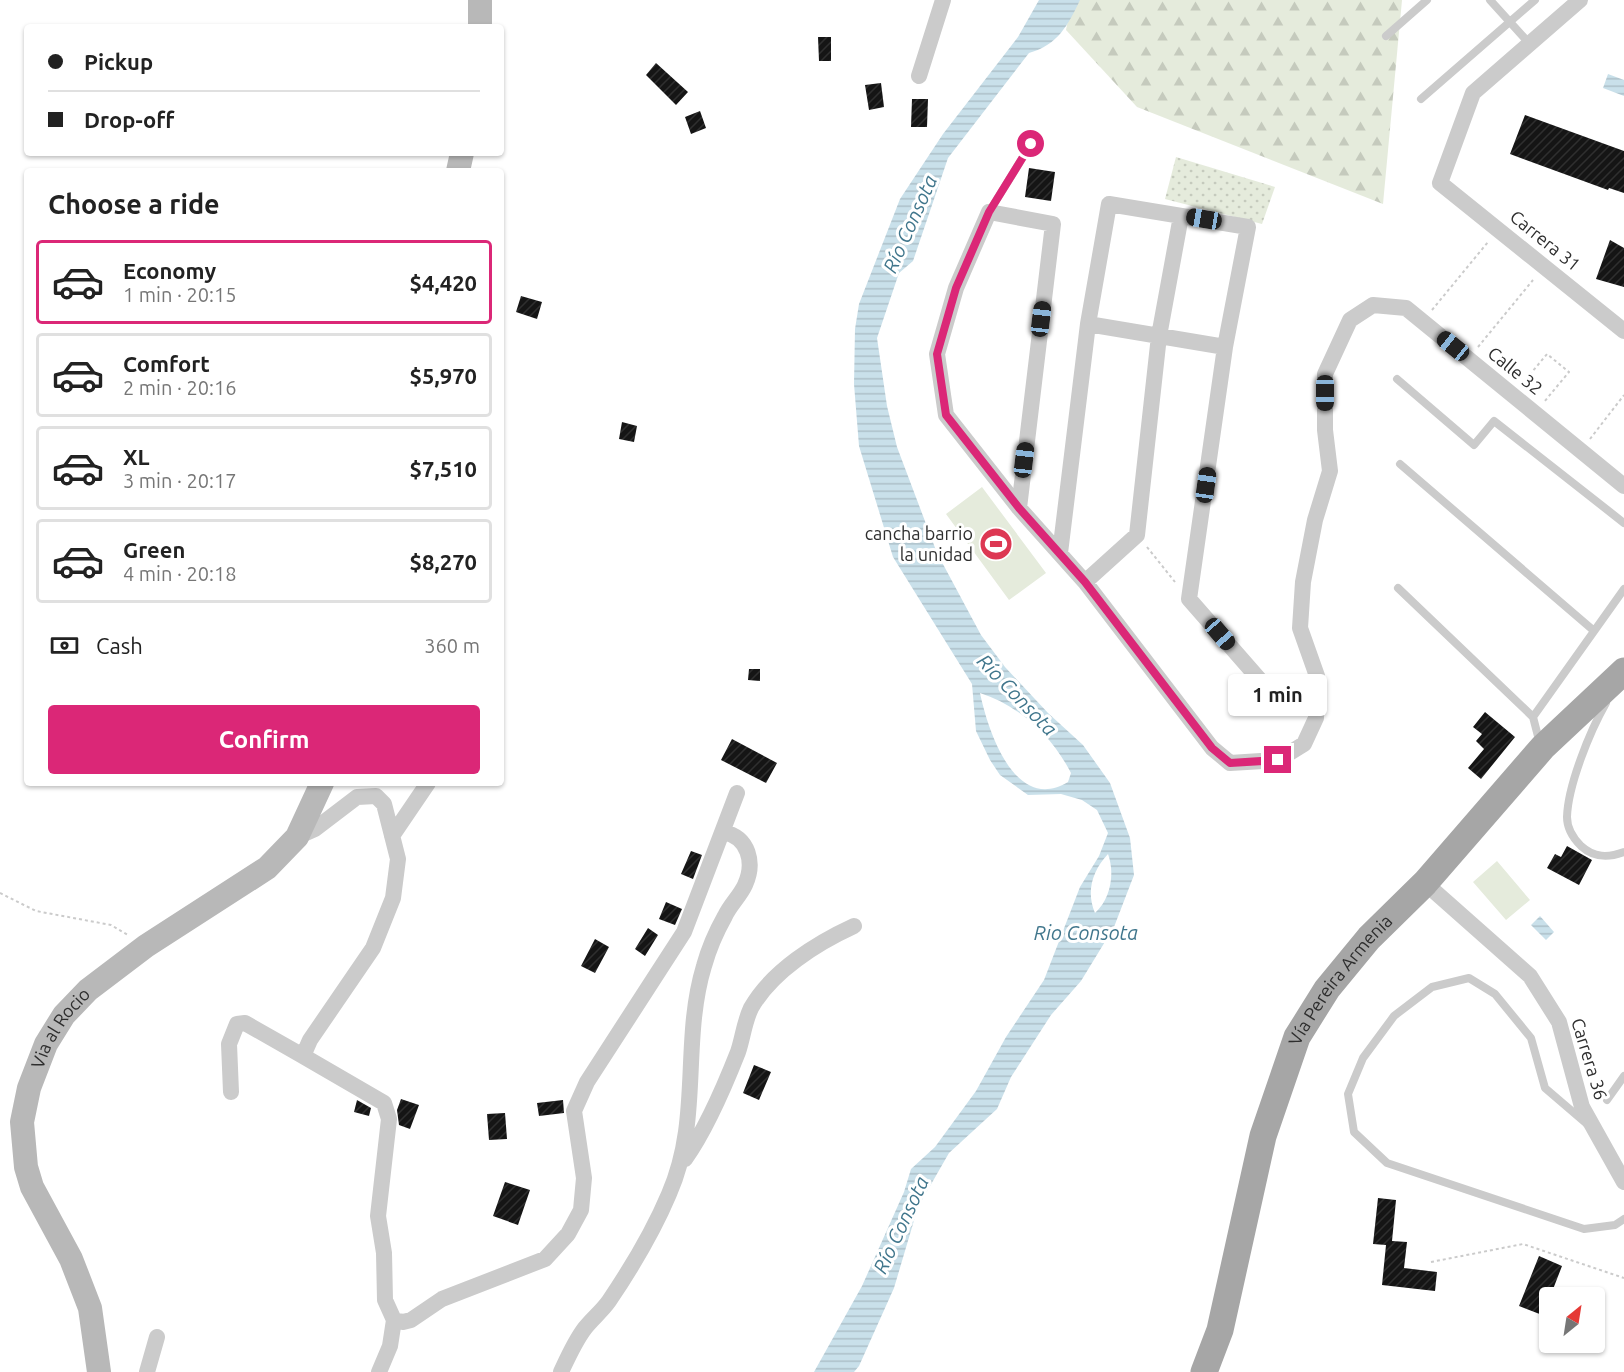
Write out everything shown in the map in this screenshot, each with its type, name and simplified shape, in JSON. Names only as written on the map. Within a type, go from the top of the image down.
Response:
[{"type":"main road","points":[[480,0],[480,24]]},
{"type":"main road","name":"Vía Pereira Armenia","points":[[1204,1372],[1220,1330],[1263,1136],[1297,1036],[1327,989],[1369,938],[1425,883],[1541,750],[1624,673]]},
{"type":"main road","name":"Via al Rocio","points":[[99,1372],[90,1308],[71,1259],[33,1187],[26,1167],[22,1122],[29,1088],[42,1055],[64,1015],[88,990],[146,946],[267,868],[297,837],[321,786]]},
{"type":"street","points":[[919,76],[943,0]]},
{"type":"street","points":[[1529,43],[1580,0]]},
{"type":"street","name":"Carrera 31","points":[[1529,43],[1473,93],[1440,183],[1624,331]]},
{"type":"street","points":[[1060,553],[1088,324],[1109,204],[1248,227],[1226,347],[1189,599],[1266,687]]},
{"type":"street","points":[[1019,508],[1053,224],[989,212],[956,288],[937,354],[946,415],[1019,508],[1085,582],[1137,535],[1159,336],[1181,216]]},
{"type":"street","name":"Calle 32","points":[[1085,582],[1212,748],[1230,763],[1278,760],[1304,744],[1316,718],[1317,676],[1300,628],[1303,582],[1315,520],[1330,471],[1325,430],[1325,374],[1350,320],[1373,305],[1406,308],[1624,486]]},
{"type":"street","points":[[1088,324],[1226,347]]},
{"type":"street","points":[[392,836],[426,786]]},
{"type":"street","points":[[394,1320],[403,1322],[411,1320],[442,1299],[545,1259],[568,1234],[581,1210],[584,1178],[574,1111],[587,1082],[684,932],[737,793]]},
{"type":"street","points":[[297,837],[315,828],[357,797],[376,796],[384,804],[398,859],[393,898],[374,948],[310,1040],[303,1056]]},
{"type":"street","points":[[682,1162],[687,1134],[694,1015],[703,967],[715,933],[744,886],[750,869],[748,850],[740,839],[723,832]]},
{"type":"street","name":"Carrera 36","points":[[1425,883],[1530,976],[1558,1022],[1582,1107],[1624,1182]]},
{"type":"street","points":[[561,1372],[585,1329],[607,1304],[636,1260],[682,1162],[699,1139],[738,1051],[744,1023],[753,1006],[778,976],[829,937],[854,926]]},
{"type":"street","points":[[231,1092],[229,1044],[237,1024],[245,1023],[384,1102],[389,1119],[378,1216],[384,1253],[385,1300],[394,1320],[390,1346],[379,1372]]},
{"type":"street","points":[[147,1372],[157,1337]]},
{"type":"lane","points":[[1386,36],[1427,0]]},
{"type":"lane","points":[[1490,0],[1529,43]]},
{"type":"lane","points":[[1421,99],[1508,21],[1535,0]]},
{"type":"lane","points":[[989,212],[1031,144]]},
{"type":"lane","points":[[1397,379],[1474,445],[1494,421],[1624,523]]},
{"type":"lane","points":[[1400,464],[1593,630]]},
{"type":"lane","points":[[1398,588],[1533,717],[1541,750]]},
{"type":"lane","points":[[1533,717],[1624,589]]},
{"type":"lane","points":[[1624,673],[1587,741],[1567,818],[1570,832],[1586,850],[1598,856],[1624,852]]},
{"type":"lane","points":[[1594,1131],[1545,1088],[1531,1038],[1495,994],[1469,978],[1432,987],[1394,1016],[1363,1058],[1348,1094],[1354,1132],[1387,1163],[1584,1229],[1615,1225],[1624,1219]]},
{"type":"lane","points":[[1607,1100],[1624,1076]]},
{"type":"path","points":[[1423,321],[1499,229]]},
{"type":"path","points":[[1468,358],[1545,266]]},
{"type":"path","points":[[1513,395],[1547,354],[1569,372],[1535,413]]},
{"type":"path","points":[[1580,450],[1624,395]]},
{"type":"path","points":[[1137,535],[1189,599]]},
{"type":"path","points":[[0,893],[36,911],[111,925],[146,946]]},
{"type":"path","points":[[1431,1262],[1524,1244],[1624,1278]]},
{"type":"green space","points":[[1072,0],[1402,0],[1383,204],[1137,107],[1066,30]]},
{"type":"green space","points":[[1176,157],[1275,187],[1262,224],[1165,199]]},
{"type":"green space","name":"cancha barrio la unidad","points":[[982,487],[1046,573],[1009,600],[946,514]]},
{"type":"green space","points":[[1497,861],[1530,900],[1506,920],[1473,882]]},
{"type":"water","name":"Rio Consota","points":[[1039,0],[1080,0],[1061,33],[1048,45],[1029,53],[948,158],[913,261],[899,273],[877,338],[887,406],[897,447],[937,553],[981,635],[1005,667],[1048,713],[1083,745],[1110,783],[1130,838],[1134,875],[1114,927],[1081,981],[1051,1015],[1011,1077],[997,1109],[949,1153],[918,1207],[894,1288],[859,1366],[854,1372],[814,1372],[862,1286],[904,1192],[911,1169],[935,1147],[976,1091],[1006,1037],[1044,980],[1080,887],[1099,856],[1108,833],[1097,810],[1082,800],[1061,794],[1028,795],[1000,775],[990,760],[976,731],[972,684],[893,557],[859,446],[854,384],[855,329],[859,304],[900,199],[943,134],[1018,37]],"holes":[[[980,693],[1021,714],[1044,735],[1071,773],[1068,782],[1049,789],[1033,787],[1019,778],[1007,764],[997,746]],[[1108,854],[1111,869],[1110,885],[1105,901],[1095,913],[1091,897],[1092,882],[1098,867]]]},
{"type":"water","points":[[1608,74],[1624,80],[1624,96],[1603,88]]},
{"type":"water","points":[[1540,916],[1554,932],[1546,940],[1531,925]]},
{"type":"building","points":[[818,37],[831,37],[831,61],[819,61]]},
{"type":"building","points":[[656,63],[688,92],[676,105],[646,75]]},
{"type":"building","points":[[881,83],[884,107],[869,110],[865,85]]},
{"type":"building","points":[[912,99],[928,99],[927,127],[911,127]]},
{"type":"building","points":[[700,111],[706,128],[691,134],[685,117]]},
{"type":"building","points":[[1525,115],[1624,151],[1624,193],[1609,188],[1608,190],[1510,154]]},
{"type":"building","points":[[1029,168],[1055,172],[1051,201],[1025,197]]},
{"type":"building","points":[[1610,240],[1624,248],[1624,287],[1596,279]]},
{"type":"building","points":[[521,296],[542,302],[537,319],[516,312]]},
{"type":"building","points":[[622,422],[637,426],[634,442],[619,439]]},
{"type":"building","points":[[749,669],[760,669],[760,681],[748,680]]},
{"type":"building","points":[[1485,712],[1515,737],[1481,779],[1468,768],[1484,749],[1476,741],[1482,734],[1473,727]]},
{"type":"building","points":[[732,739],[777,763],[766,783],[721,760]]},
{"type":"building","points":[[1567,846],[1592,860],[1579,885],[1547,868],[1555,854],[1561,857]]},
{"type":"building","points":[[691,851],[702,855],[693,879],[681,874]]},
{"type":"building","points":[[666,902],[682,909],[675,925],[659,919]]},
{"type":"building","points":[[648,928],[658,935],[645,956],[635,949]]},
{"type":"building","points":[[595,939],[609,947],[595,973],[581,966]]},
{"type":"building","points":[[754,1065],[771,1072],[759,1100],[743,1093]]},
{"type":"building","points":[[401,1099],[419,1105],[410,1129],[399,1125],[397,1110]]},
{"type":"building","points":[[357,1100],[371,1108],[369,1116],[354,1112]]},
{"type":"building","points":[[563,1100],[564,1113],[539,1116],[537,1103]]},
{"type":"building","points":[[505,1113],[507,1139],[489,1140],[487,1114]]},
{"type":"building","points":[[505,1182],[530,1190],[518,1225],[493,1216]]},
{"type":"building","points":[[1378,1198],[1396,1200],[1392,1241],[1407,1242],[1404,1268],[1437,1272],[1435,1291],[1382,1285],[1386,1245],[1373,1244]]},
{"type":"building","points":[[1539,1256],[1562,1266],[1554,1287],[1539,1287],[1539,1314],[1519,1306]]},
{"type":"place","name":"cancha barrio la unidad","points":[[996,544]]},
{"type":"route","points":[[1031,144],[989,212],[956,288],[937,354],[946,415],[1019,508],[1085,582],[1212,748],[1230,763],[1278,760]]},
{"type":"water label","name":"Río Consota","points":[[910,224]]},
{"type":"water label","name":"Río Consota","points":[[1017,695]]},
{"type":"water label","name":"Río Consota","points":[[901,1225]]}]
